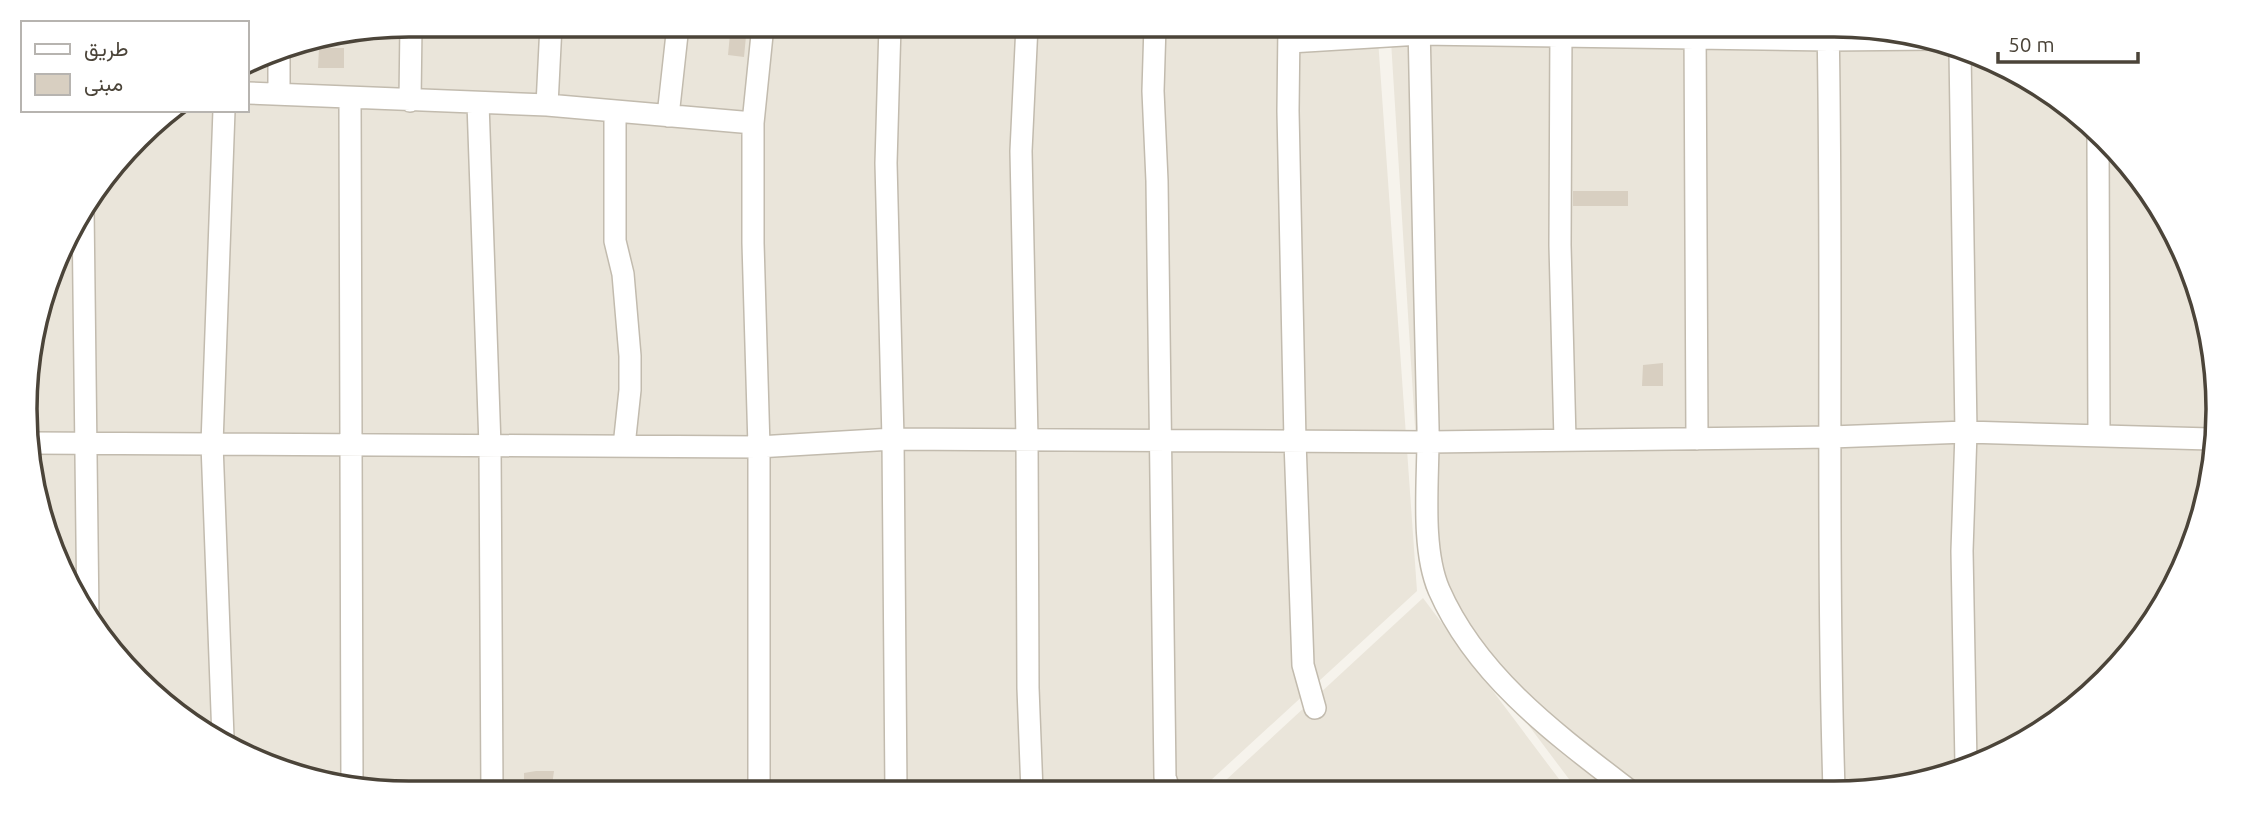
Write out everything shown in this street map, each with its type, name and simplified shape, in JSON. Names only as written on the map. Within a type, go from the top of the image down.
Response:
[{"type":"street","points":[[410,101],[411,37]]},
{"type":"street","points":[[547,105],[550,37]]},
{"type":"street","points":[[668,116],[677,37]]},
{"type":"street","points":[[759,781],[759,447],[753,243],[753,123],[762,37]]},
{"type":"street","points":[[890,37],[886,163],[893,439],[896,781]]},
{"type":"street","points":[[1026,37],[1021,151],[1032,781]]},
{"type":"street","points":[[1155,37],[1153,91],[1157,181],[1166,781]]},
{"type":"street","points":[[1289,37],[1295,441],[1303,665],[1315,708]]},
{"type":"street","points":[[1420,37],[1431,565],[1451,613],[1482,659],[1517,699],[1549,729],[1617,781]]},
{"type":"street","points":[[1561,37],[1560,246],[1565,440]]},
{"type":"street","points":[[1695,37],[1697,439]]},
{"type":"street","points":[[1828,37],[1831,437],[1829,512],[1834,781]]},
{"type":"street","points":[[1960,59],[1966,432],[1962,564],[1966,757]]},
{"type":"street","points":[[279,61],[279,94]]},
{"type":"street","points":[[248,93],[547,105],[753,123]]},
{"type":"street","points":[[350,98],[352,777]]},
{"type":"street","points":[[478,103],[490,446],[492,781]]},
{"type":"street","points":[[615,111],[615,241],[623,274],[630,356],[630,390],[624,446]]},
{"type":"street","points":[[223,731],[212,444],[224,112]]},
{"type":"street","points":[[2098,147],[2099,436]]},
{"type":"street","points":[[83,229],[88,597]]},
{"type":"street","points":[[39,443],[759,447],[893,439],[1429,442],[1831,437],[1966,432],[2205,439]]},
{"type":"shaded area","points":[[409,37],[1378,37],[1417,591],[1210,781],[409,781],[336,774],[267,753],[202,719],[146,672],[99,616],[65,551],[44,482],[37,409],[44,336],[57,289],[75,244],[99,202],[129,164],[185,112],[248,112],[248,73],[313,49],[360,40]]},
{"type":"shaded area","points":[[1391,37],[1834,37],[1883,40],[1930,49],[1999,75],[2061,114],[2097,146],[2129,182],[2168,244],[2194,313],[2205,385],[2203,458],[2194,505],[2186,529],[2168,574],[2144,616],[2114,654],[2061,704],[1999,743],[1930,769],[1883,778],[1834,781],[1570,781],[1425,588]]},
{"type":"shaded area","points":[[1423,598],[1560,781],[1225,781]]},
{"type":"building","points":[[730,37],[746,37],[744,57],[728,55]]},
{"type":"building","points":[[319,48],[344,48],[344,68],[318,68]]},
{"type":"building","points":[[1573,191],[1628,191],[1628,206],[1573,206]]},
{"type":"building","points":[[1663,363],[1663,386],[1642,386],[1643,365]]},
{"type":"building","points":[[554,771],[553,781],[524,781],[524,773]]}]
